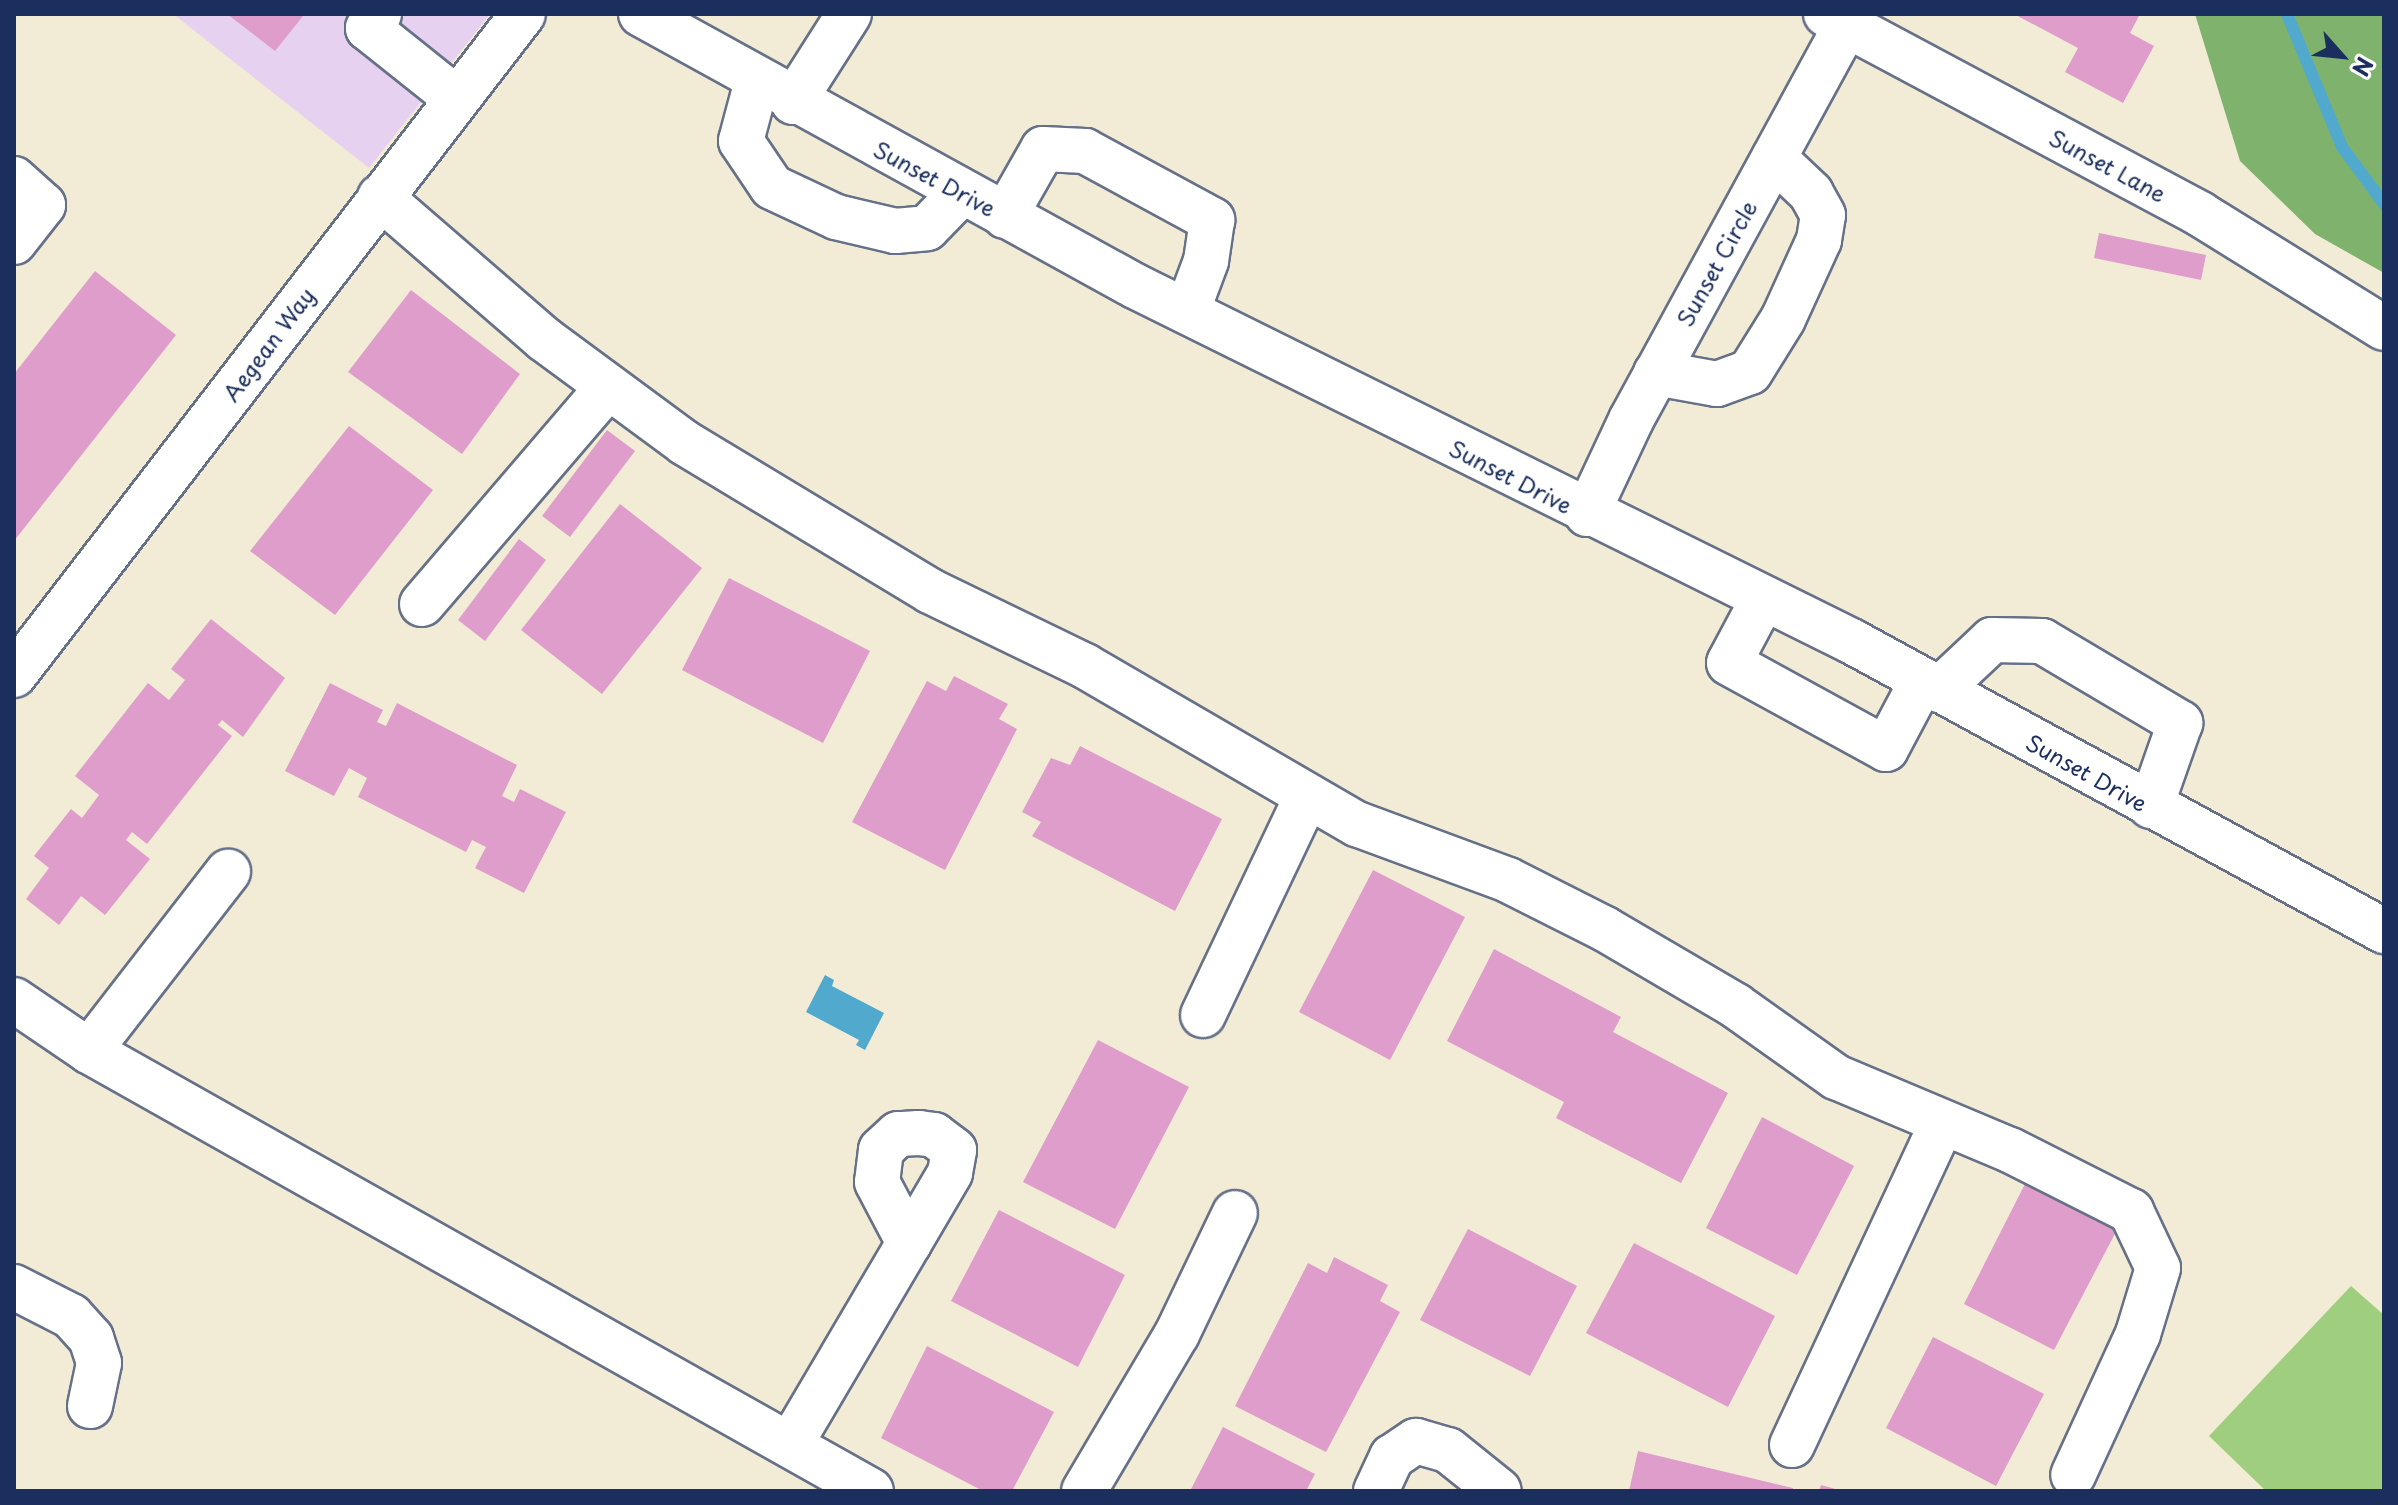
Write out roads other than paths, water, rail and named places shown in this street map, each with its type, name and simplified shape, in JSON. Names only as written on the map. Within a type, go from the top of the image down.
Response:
[{"type":"street","points":[[379,14],[368,28],[457,99]]},
{"type":"street","name":"Aegean Way","points":[[14,675],[523,14]]},
{"type":"street","name":"Sunset Drive","points":[[641,14],[775,92],[1187,312],[1930,685],[2384,931]]},
{"type":"street","points":[[849,14],[775,92],[741,141],[772,187],[836,217],[895,231],[927,228],[962,192]]},
{"type":"street","name":"Sunset Circle","points":[[1587,514],[1656,373],[1774,158],[1841,18]]},
{"type":"street","name":"Sunset Lane","points":[[1841,18],[2200,214],[2384,328]]},
{"type":"street","points":[[1005,216],[1043,149],[1085,151],[1212,220],[1206,261],[1187,312]]},
{"type":"street","points":[[1656,373],[1717,384],[1750,372],[1783,319],[1819,240],[1823,215],[1811,193],[1774,158]]},
{"type":"street","points":[[14,179],[43,205],[14,242]]},
{"type":"street","points":[[380,197],[544,339],[685,443],[930,591],[1085,666],[1217,740],[1306,798],[1357,824],[1508,880],[1605,929],[1736,1006],[1836,1077],[2010,1150],[2131,1211],[2158,1268],[2138,1334],[2073,1475]]},
{"type":"street","points":[[422,604],[608,387]]},
{"type":"street","points":[[1763,599],[1729,663],[1886,749],[1930,685],[1992,640],[2042,641],[2180,723],[2151,806]]},
{"type":"street","points":[[1203,1015],[1306,798]]},
{"type":"street","points":[[89,1051],[228,872]]},
{"type":"street","points":[[14,1000],[89,1051],[871,1491]]},
{"type":"street","points":[[1792,1445],[1942,1123]]},
{"type":"street","points":[[1084,1491],[1177,1334],[1235,1213]]},
{"type":"street","points":[[790,1445],[909,1243]]},
{"type":"street","points":[[14,1287],[71,1316],[91,1338],[99,1363],[90,1406]]},
{"type":"street","points":[[1376,1491],[1392,1457],[1416,1441],[1448,1450],[1499,1491]]},
{"type":"water","points":[[825,975],[834,980],[832,986],[884,1013],[865,1050],[856,1045],[859,1040],[806,1012]]},
{"type":"waterway","points":[[2287,14],[2342,147],[2384,204]]}]
